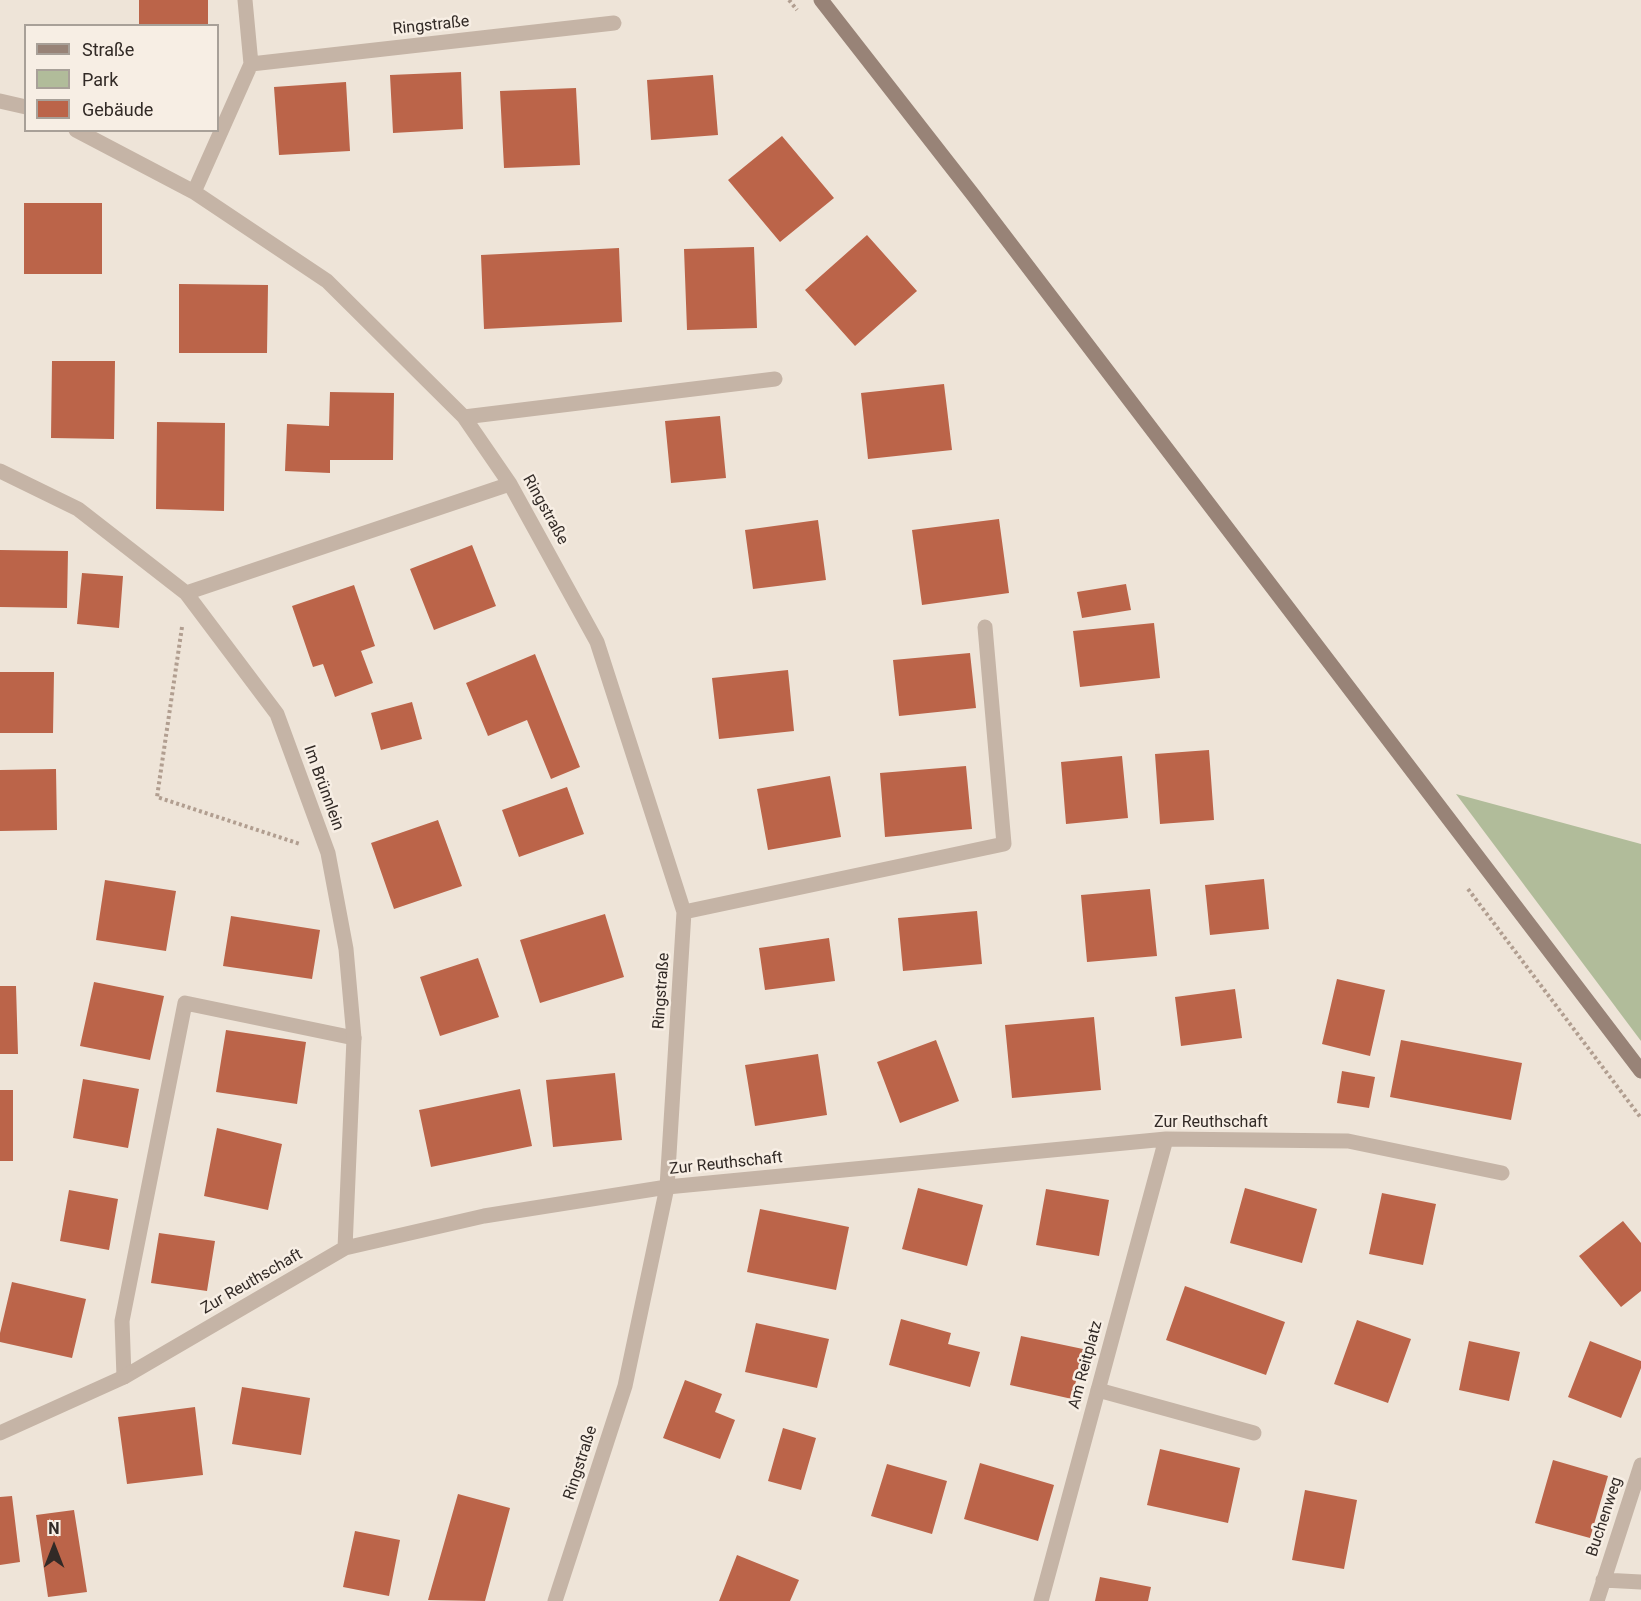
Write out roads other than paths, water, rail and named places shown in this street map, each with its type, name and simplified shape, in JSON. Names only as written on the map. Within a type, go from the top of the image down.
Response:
[{"type":"main road","points":[[821,0],[974,196],[1641,1071]]},
{"type":"street","points":[[194,192],[251,64],[245,0]]},
{"type":"street","name":"Ringstraße","points":[[251,64],[614,23]]},
{"type":"street","points":[[0,100],[24,106]]},
{"type":"street","name":"Ringstraße","points":[[80,132],[194,192],[327,281],[464,417],[510,484],[597,642],[684,912],[667,1187],[625,1386],[555,1601]]},
{"type":"street","points":[[464,417],[775,379]]},
{"type":"street","name":"Im Brünnlein","points":[[0,471],[78,509],[186,593],[277,714],[328,853],[346,950],[354,1038],[345,1248]]},
{"type":"street","points":[[186,593],[510,484]]},
{"type":"street","points":[[684,912],[1004,844],[985,627]]},
{"type":"street","points":[[124,1377],[122,1321],[185,1003],[354,1038]]},
{"type":"street","name":"Zur Reuthschaft","points":[[0,1432],[124,1377],[345,1248],[484,1216],[667,1187],[1166,1139],[1348,1142],[1502,1173]]},
{"type":"street","name":"Am Reitplatz","points":[[1041,1601],[1166,1139]]},
{"type":"street","points":[[1098,1390],[1254,1433]]},
{"type":"street","name":"Buchenweg","points":[[1597,1601],[1641,1465]]},
{"type":"street","name":"Buchenweg","points":[[1603,1580],[1641,1582]]}]
